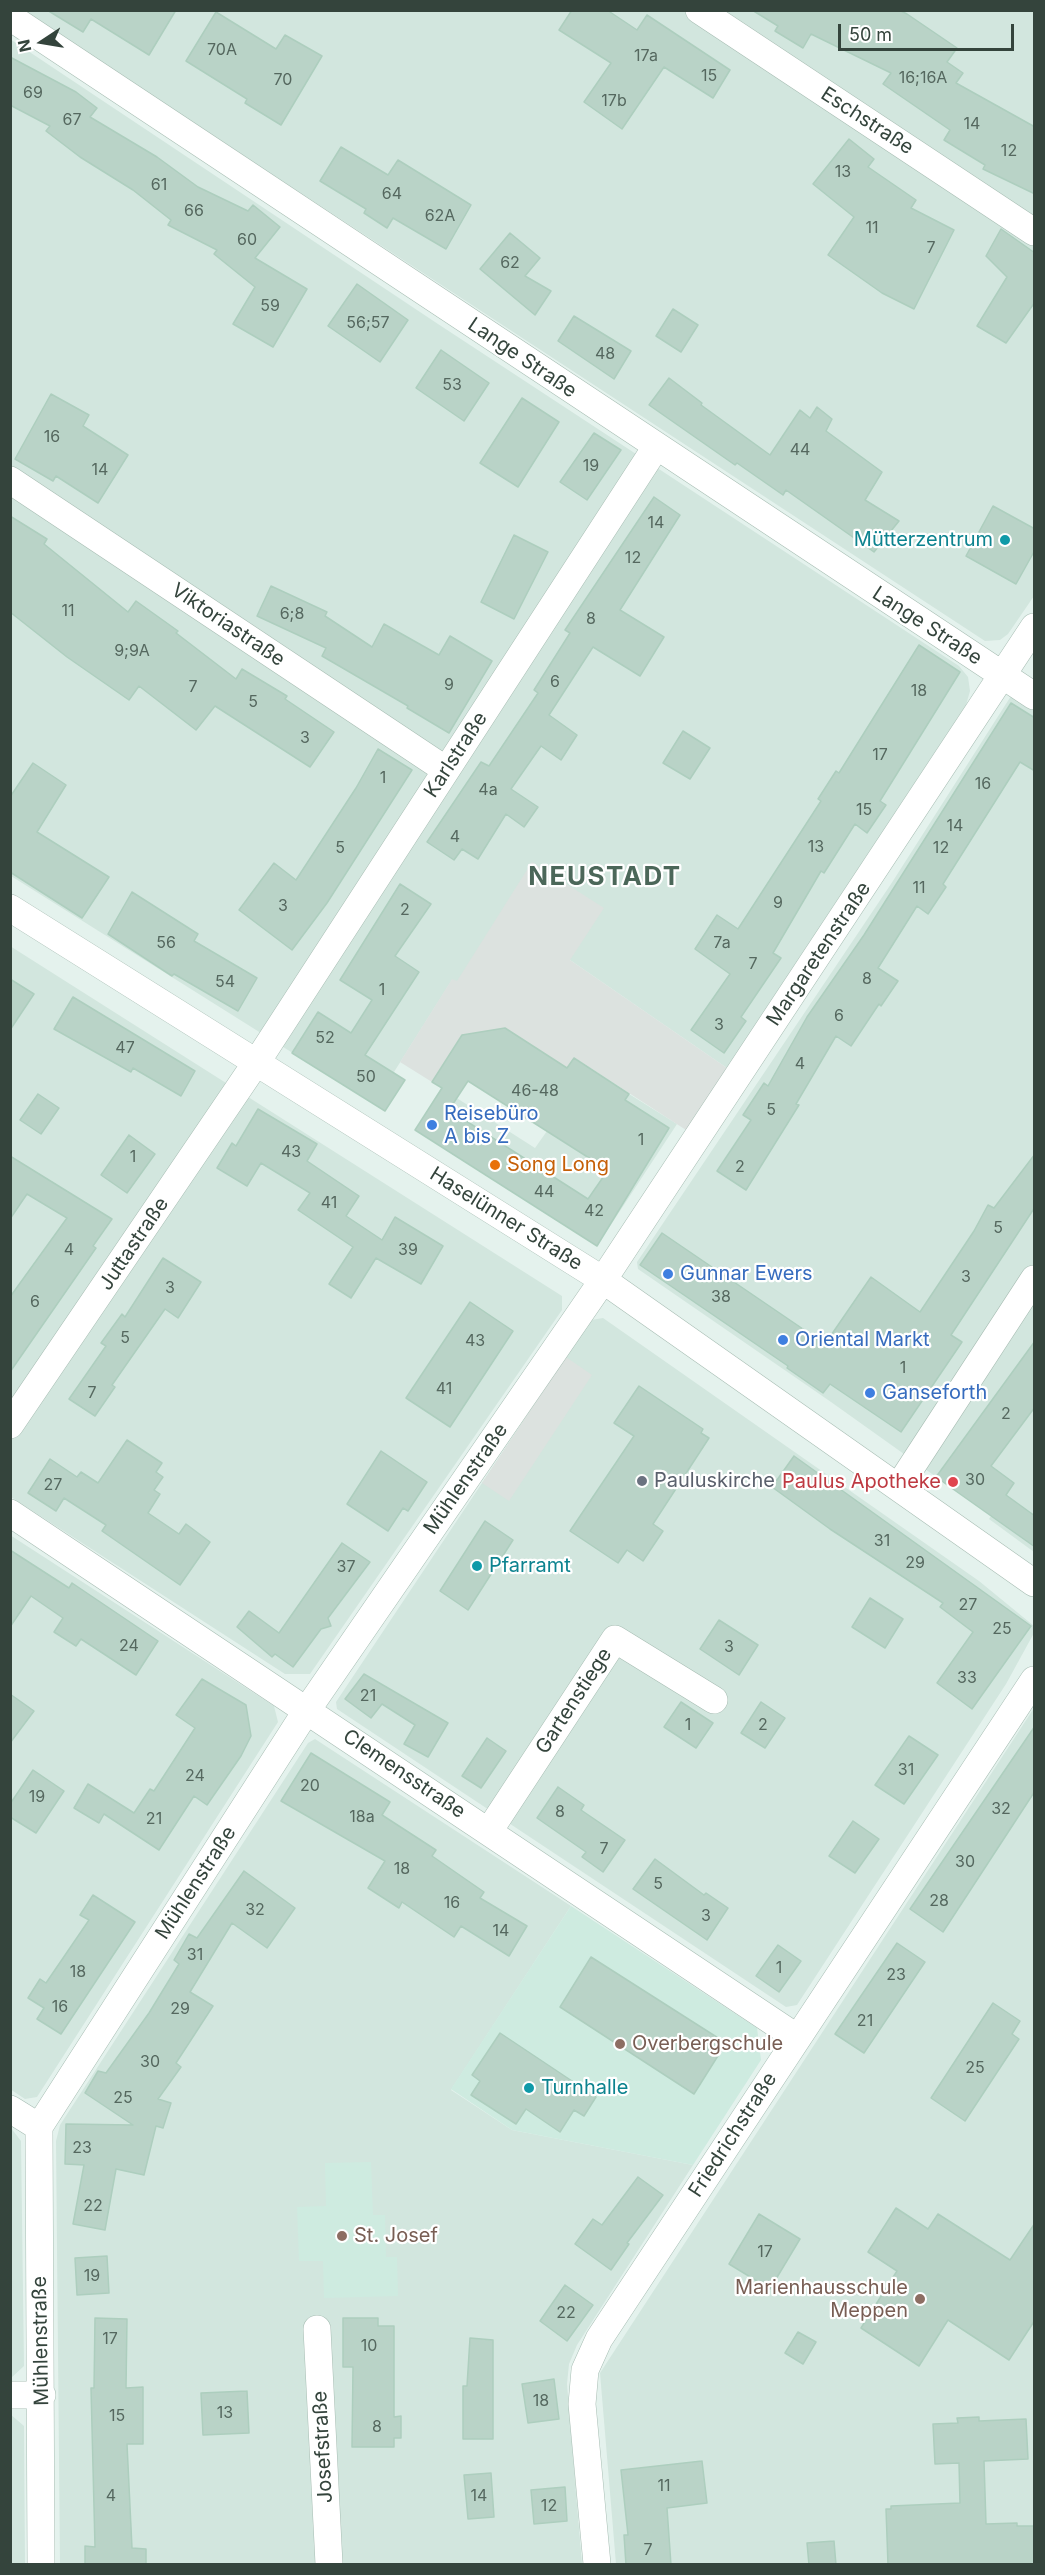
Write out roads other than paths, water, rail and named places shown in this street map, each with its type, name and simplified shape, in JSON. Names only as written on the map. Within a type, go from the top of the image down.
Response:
[{"type":"street","name":"Eschstraße","points":[[699,10],[1035,232]]},
{"type":"street","name":"Lange Straße","points":[[10,17],[1035,696]]},
{"type":"street","name":"Karlstraße","points":[[257,1062],[656,447]]},
{"type":"street","name":"Viktoriastraße","points":[[10,480],[446,770]]},
{"type":"street","name":"Margaretenstraße","points":[[603,1280],[1035,627]]},
{"type":"street","name":"Haselünner Straße","points":[[10,908],[603,1280],[1035,1583]]},
{"type":"street","name":"Juttastraße","points":[[10,1425],[257,1062]]},
{"type":"street","points":[[899,1486],[1035,1279]]},
{"type":"street","name":"Mühlenstraße","points":[[41,2565],[39,2127],[307,1710],[603,1280]]},
{"type":"street","name":"Clemensstraße","points":[[10,1513],[796,2037]]},
{"type":"street","name":"Haselünner Straße","points":[[987,1551],[1035,1596]]},
{"type":"street","name":"Gartenstiege","points":[[489,1831],[615,1639],[714,1700]]},
{"type":"street","name":"Friedrichstraße","points":[[597,2565],[582,2403],[585,2370],[599,2339],[796,2037],[1035,1680]]},
{"type":"street","points":[[10,2109],[39,2127]]},
{"type":"street","name":"Josefstraße","points":[[317,2329],[329,2565]]},
{"type":"street","points":[[10,2395],[42,2395]]},
{"type":"place","name":"Mütterzentrum","points":[[1005,540]]},
{"type":"place","name":"Reisebüro A bis Z","points":[[432,1125]]},
{"type":"place","name":"Song Long","points":[[495,1165]]},
{"type":"place","name":"Gunnar Ewers","points":[[668,1274]]},
{"type":"place","name":"Oriental Markt","points":[[783,1340]]},
{"type":"place","name":"Ganseforth","points":[[870,1393]]},
{"type":"place","name":"Pauluskirche","points":[[642,1481]]},
{"type":"place","name":"Paulus Apotheke","points":[[953,1482]]},
{"type":"place","name":"Pfarramt","points":[[477,1566]]},
{"type":"place","name":"Overbergschule","points":[[620,2044]]},
{"type":"place","name":"Turnhalle","points":[[529,2088]]},
{"type":"place","name":"St. Josef","points":[[342,2236]]},
{"type":"place","name":"Marienhausschule Meppen","points":[[920,2299]]},
{"type":"district","name":"NEUSTADT","points":[[605,877]]}]
